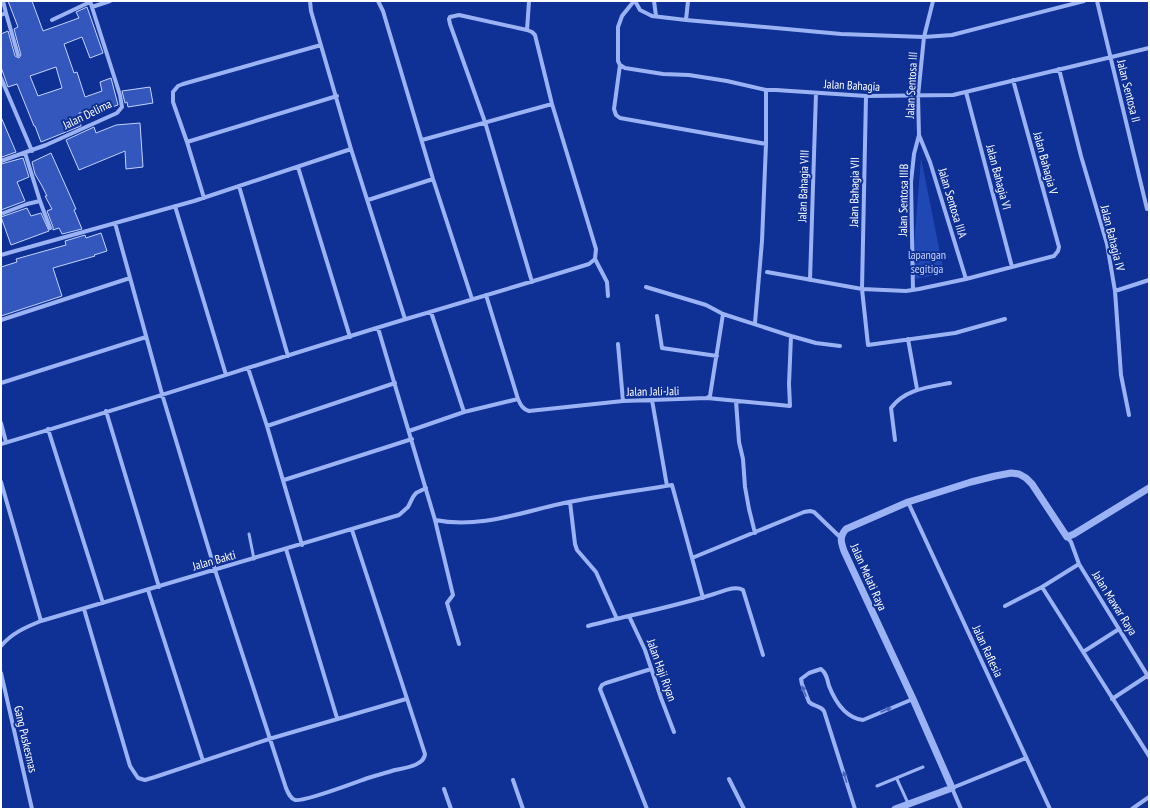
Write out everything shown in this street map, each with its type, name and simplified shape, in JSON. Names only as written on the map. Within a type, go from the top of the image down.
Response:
[{"type":"street","points":[[2,1],[18,55]]},
{"type":"street","points":[[92,7],[110,1]]},
{"type":"street","points":[[310,1],[311,11],[337,96],[351,149],[405,319]]},
{"type":"street","points":[[378,1],[383,11],[433,179],[472,299]]},
{"type":"street","points":[[527,30],[529,1]]},
{"type":"street","points":[[766,144],[620,118],[616,114],[614,109],[620,65],[618,61],[618,27],[622,16],[635,1],[640,10],[652,16],[840,34],[924,37],[952,35],[1084,1]]},
{"type":"street","points":[[654,1],[656,16]]},
{"type":"street","points":[[686,20],[688,1]]},
{"type":"street","name":"Jalan Sentosa III","points":[[919,134],[918,96],[924,37],[933,1]]},
{"type":"street","name":"Jalan Sentosa II","points":[[1097,1],[1147,209]]},
{"type":"street","points":[[52,20],[90,2]]},
{"type":"street","name":"Jalan Delima","points":[[1,161],[32,151],[117,113],[122,107],[120,95],[90,2]]},
{"type":"street","points":[[1,15],[6,13]]},
{"type":"street","points":[[532,282],[485,122],[449,19],[454,15],[527,30],[532,32],[534,35],[552,104],[596,249],[595,259],[607,282],[608,296]]},
{"type":"street","points":[[204,198],[173,102],[173,92],[178,86],[321,45]]},
{"type":"street","name":"Jalan Bahagia","points":[[620,65],[625,68],[663,74],[727,81],[766,90],[866,96],[953,95],[1110,56],[1149,48]]},
{"type":"street","name":"Jalan Bahagia IV","points":[[1059,69],[1081,156],[1107,244],[1115,291],[1121,375],[1129,415]]},
{"type":"street","points":[[1,78],[32,151]]},
{"type":"street","name":"Jalan Bahagia V","points":[[1012,267],[1054,256],[1058,251],[1058,243],[1013,80]]},
{"type":"street","points":[[755,323],[762,241],[766,144],[766,90]]},
{"type":"street","name":"Jalan Bahagia VI","points":[[966,92],[1012,267]]},
{"type":"street","name":"Jalan Bahagia VIII","points":[[810,280],[816,93]]},
{"type":"street","points":[[187,142],[337,96]]},
{"type":"street","name":"Jalan Bahagia VII","points":[[866,96],[862,289],[868,345],[908,339]]},
{"type":"street","points":[[422,140],[552,104]]},
{"type":"street","name":"Jalan Sentosa IIIA","points":[[919,134],[930,162],[966,279]]},
{"type":"street","name":"Jalan Sentosa IIIB","points":[[912,290],[911,182],[914,154],[919,134]]},
{"type":"street","points":[[1,255],[204,198],[351,149]]},
{"type":"street","points":[[25,153],[40,202],[50,228]]},
{"type":"street","points":[[298,167],[350,337]]},
{"type":"street","points":[[368,200],[433,179]]},
{"type":"street","points":[[239,186],[288,356]]},
{"type":"street","points":[[1,214],[27,204],[40,202]]},
{"type":"street","points":[[175,206],[226,375]]},
{"type":"street","points":[[115,223],[162,394],[215,570],[269,739],[289,796],[296,800],[316,796],[423,761],[426,754],[406,699],[352,530]]},
{"type":"street","points":[[1,444],[405,319],[590,264],[595,259]]},
{"type":"street","points":[[767,272],[862,289],[886,291],[912,290],[966,279],[1012,267]]},
{"type":"street","points":[[1,320],[130,278]]},
{"type":"street","points":[[1115,291],[1149,280]]},
{"type":"street","points":[[646,287],[706,305],[723,314],[755,323],[791,336],[816,343],[840,346]]},
{"type":"street","points":[[409,431],[464,412],[518,399],[486,295]]},
{"type":"street","points":[[431,312],[464,412]]},
{"type":"street","points":[[707,398],[710,396],[717,356],[720,323],[723,314]]},
{"type":"street","points":[[657,316],[662,348],[717,356]]},
{"type":"street","points":[[917,389],[908,339],[955,333],[1005,319]]},
{"type":"street","points":[[378,328],[436,520],[453,595],[447,602],[459,644]]},
{"type":"street","name":"Jalan Jali-Jali","points":[[518,399],[521,406],[529,411],[623,401],[707,398],[790,406],[789,384],[791,336]]},
{"type":"street","points":[[1,383],[146,337]]},
{"type":"street","points":[[618,344],[623,401]]},
{"type":"street","points":[[248,368],[284,480],[302,545]]},
{"type":"street","points":[[267,426],[395,382]]},
{"type":"street","points":[[895,440],[891,408],[897,400],[917,389],[950,383]]},
{"type":"street","points":[[652,400],[667,486]]},
{"type":"street","points":[[736,401],[739,442],[743,459],[745,487],[755,533]]},
{"type":"street","points":[[106,411],[159,587]]},
{"type":"street","points":[[1,423],[6,442]]},
{"type":"street","points":[[48,429],[103,603]]},
{"type":"street","points":[[284,480],[412,439]]},
{"type":"street","name":"Jalan Melati Raya","points":[[961,809],[913,699],[844,551],[841,538],[842,534],[846,529],[908,502],[971,482],[1011,473],[1019,474],[1032,484],[1067,537]]},
{"type":"street","points":[[1,482],[41,621]]},
{"type":"street","points":[[436,520],[444,522],[466,522],[498,519],[570,502],[672,486],[702,598]]},
{"type":"street","name":"Jalan Bakti","points":[[1,646],[7,638],[22,628],[41,621],[286,550],[400,515],[408,507],[416,493],[426,488]]},
{"type":"street","points":[[1067,537],[1149,488]]},
{"type":"street","points":[[570,502],[575,544],[596,572],[617,619]]},
{"type":"street","name":"Jalan Raflesia","points":[[908,502],[1050,809]]},
{"type":"street","points":[[692,558],[804,512],[810,511],[814,512],[841,538]]},
{"type":"street","name":"Jalan Mawar Raya","points":[[1067,537],[1071,542],[1079,564],[1148,677]]},
{"type":"street","points":[[286,550],[338,718]]},
{"type":"street","points":[[1005,606],[1042,587],[1079,564]]},
{"type":"street","points":[[1042,587],[1149,756]]},
{"type":"street","points":[[588,626],[702,598],[732,588],[739,588],[743,590],[762,655]]},
{"type":"street","points":[[148,590],[203,761]]},
{"type":"street","points":[[84,609],[130,766],[138,778],[145,780],[269,739],[406,699]]},
{"type":"street","name":"Jalan Haji Riyan","points":[[629,616],[645,650],[674,732]]},
{"type":"street","points":[[1083,652],[1119,629]]},
{"type":"street","points":[[647,809],[600,689],[602,684],[606,682],[652,669]]},
{"type":"street","points":[[855,809],[824,711],[820,706],[811,704],[806,695],[801,679],[808,673],[818,669],[823,670],[827,676],[830,687],[841,706],[848,714],[856,719],[863,720],[913,699]]},
{"type":"street","name":"Gang Puskesmas","points":[[1,673],[32,809]]},
{"type":"street","points":[[1112,699],[1148,677]]},
{"type":"street","points":[[895,809],[909,805],[1026,758]]},
{"type":"street","points":[[729,779],[744,809]]},
{"type":"street","points":[[513,780],[523,809]]},
{"type":"street","points":[[444,789],[451,809]]},
{"type":"street","points":[[1132,809],[1149,797]]},
{"type":"lane","points":[[248,534],[254,559]]},
{"type":"lane","points":[[877,786],[923,767]]},
{"type":"lane","points":[[896,779],[909,805]]},
{"type":"green space","name":"lapangan segitiga","points":[[921,158],[944,273],[916,279],[912,272]]},
{"type":"building","points":[[8,1],[32,1],[43,31],[79,18],[76,12],[87,7],[103,53],[90,58],[82,37],[64,44],[74,73],[77,72],[85,97],[102,91],[100,82],[111,78],[118,105],[102,110],[79,113],[81,126],[41,142],[17,84],[8,87],[1,67],[1,34],[8,31],[15,56],[19,58],[21,55],[14,29],[18,27]],"holes":[[[56,67],[62,88],[38,96],[30,76]]]},
{"type":"building","points":[[150,87],[153,103],[128,107],[127,102],[125,103],[122,91]]},
{"type":"building","points":[[1,117],[16,152],[2,157],[1,154]]},
{"type":"building","points":[[140,123],[143,167],[126,169],[125,151],[79,170],[66,140],[94,127],[96,133],[116,125]]},
{"type":"building","points":[[51,153],[76,209],[74,210],[82,229],[62,234],[59,228],[53,230],[47,211],[52,209],[35,174],[32,162]]},
{"type":"building","points":[[23,158],[29,177],[17,182],[25,201],[1,210],[1,164]]},
{"type":"building","points":[[27,208],[31,216],[41,213],[49,231],[11,245],[1,217]]},
{"type":"building","points":[[101,233],[107,251],[53,268],[62,296],[1,316],[1,267],[17,262],[16,259],[66,245],[65,241],[85,235],[86,238]]}]
